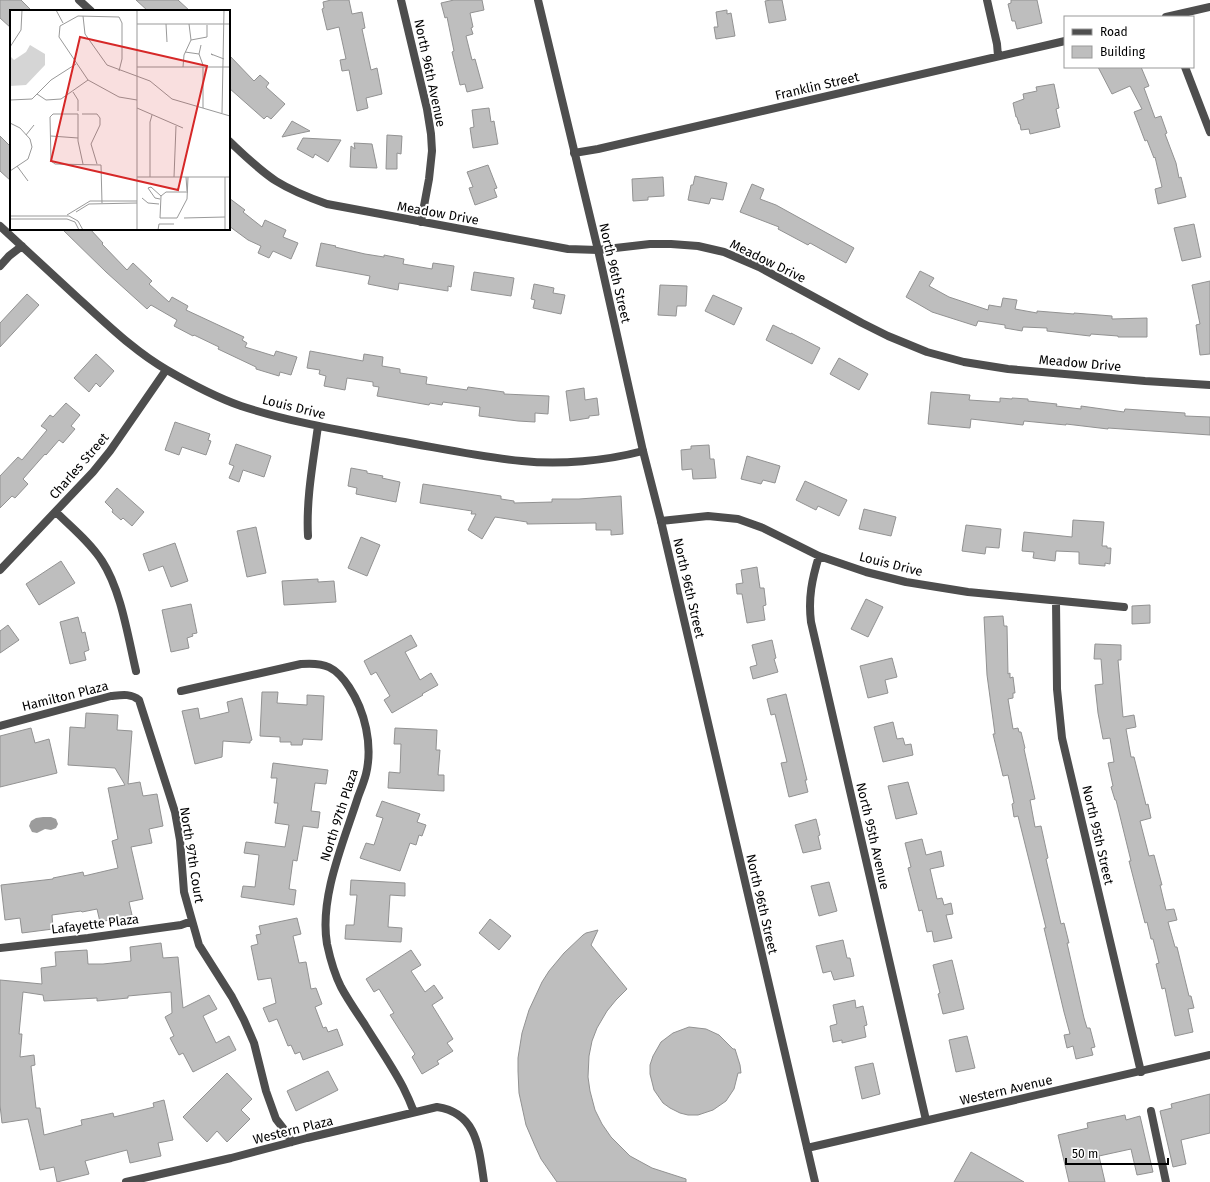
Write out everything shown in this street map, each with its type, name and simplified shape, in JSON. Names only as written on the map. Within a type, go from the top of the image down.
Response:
[{"type":"street","points":[[79,0],[90,10]]},
{"type":"street","name":"North 96th Avenue","points":[[402,0],[427,109],[431,134],[432,151],[429,179],[421,222]]},
{"type":"street","name":"North 96th Street","points":[[538,0],[598,250],[643,451],[661,521],[815,1182]]},
{"type":"street","points":[[987,0],[997,44],[998,56]]},
{"type":"street","points":[[1171,16],[1210,7]]},
{"type":"street","name":"Franklin Street","points":[[574,153],[602,148],[1064,41]]},
{"type":"street","points":[[1185,68],[1210,132]]},
{"type":"street","name":"Meadow Drive","points":[[230,142],[270,176],[302,195],[338,207],[568,249],[598,250],[650,244],[698,246],[724,252],[759,267],[862,323],[888,336],[927,352],[964,362],[1008,369],[1210,385]]},
{"type":"street","name":"Louis Drive","points":[[0,226],[114,331],[142,354],[199,389],[240,406],[277,417],[318,426],[472,454],[523,461],[578,461],[643,451]]},
{"type":"street","points":[[0,266],[9,256],[22,246]]},
{"type":"street","name":"Charles Street","points":[[0,570],[93,472],[110,451],[166,370]]},
{"type":"street","points":[[308,536],[308,495],[318,426]]},
{"type":"street","points":[[56,512],[93,549],[108,572],[119,600],[136,671]]},
{"type":"street","name":"Louis Drive","points":[[661,521],[708,516],[738,520],[764,528],[819,556],[866,572],[906,582],[968,592],[1124,607]]},
{"type":"street","name":"North 95th Avenue","points":[[819,556],[810,592],[811,622],[926,1120]]},
{"type":"street","name":"North 95th Street","points":[[1056,601],[1056,689],[1062,738],[1141,1072]]},
{"type":"street","name":"North 97th Plaza","points":[[181,691],[301,664],[313,663],[334,670],[352,691],[360,707],[365,725],[368,753],[366,774],[330,887],[326,915],[327,943],[332,963],[341,987],[402,1086],[414,1112]]},
{"type":"street","name":"Hamilton Plaza","points":[[0,726],[111,696],[126,695],[136,698]]},
{"type":"street","name":"North 97th Court","points":[[136,698],[139,700],[175,812],[180,840],[184,892],[199,945],[232,997],[244,1020],[254,1044],[266,1091],[276,1119],[292,1142]]},
{"type":"street","name":"Lafayette Plaza","points":[[0,948],[181,925],[192,921]]},
{"type":"street","name":"Western Avenue","points":[[807,1148],[1210,1056]]},
{"type":"street","name":"Western Plaza","points":[[126,1182],[437,1107],[450,1110],[463,1118],[469,1125],[478,1145],[484,1182]]},
{"type":"street","points":[[1151,1111],[1166,1182]]},
{"type":"shaded area","points":[[51,817],[56,819],[58,824],[56,828],[51,830],[45,829],[37,833],[32,832],[29,826],[31,821],[36,818]]},
{"type":"building","points":[[0,0],[21,0],[31,10],[10,10],[10,27],[0,18]]},
{"type":"building","points":[[136,0],[178,0],[189,10],[147,10]]},
{"type":"building","points":[[331,0],[349,0],[352,14],[362,12],[365,28],[362,29],[371,70],[377,68],[382,94],[366,98],[368,108],[357,111],[349,70],[342,71],[340,60],[346,59],[339,27],[327,30],[322,9],[324,8],[323,2]]},
{"type":"building","points":[[454,0],[482,0],[484,10],[470,13],[473,34],[466,36],[472,60],[475,59],[483,88],[467,92],[465,84],[460,85],[452,52],[454,51],[447,17],[445,18],[441,3]]},
{"type":"building","points":[[782,0],[786,20],[769,23],[765,1]]},
{"type":"building","points":[[1011,0],[1037,0],[1042,23],[1017,29],[1015,21],[1012,21],[1008,4],[1011,3]]},
{"type":"building","points":[[727,10],[727,14],[731,13],[735,36],[716,39],[714,27],[718,27],[716,12]]},
{"type":"building","points":[[230,56],[254,81],[260,75],[269,83],[266,87],[285,104],[271,119],[267,116],[264,119],[230,89]]},
{"type":"building","points":[[1099,68],[1141,68],[1149,86],[1144,88],[1155,118],[1161,116],[1167,133],[1165,134],[1176,163],[1179,178],[1181,177],[1186,197],[1158,204],[1155,189],[1162,187],[1155,157],[1154,158],[1147,140],[1145,141],[1134,112],[1142,109],[1130,86],[1112,94]]},
{"type":"building","points":[[1054,84],[1059,108],[1056,109],[1060,127],[1030,134],[1029,129],[1021,130],[1013,103],[1024,99],[1023,94],[1037,91],[1036,87]]},
{"type":"building","points":[[489,108],[491,122],[494,121],[498,144],[473,148],[470,128],[474,127],[472,110]]},
{"type":"building","points":[[292,121],[310,131],[282,137]]},
{"type":"building","points":[[387,135],[402,136],[401,154],[397,153],[397,169],[386,169]]},
{"type":"building","points":[[0,136],[10,146],[10,180],[0,171]]},
{"type":"building","points":[[303,138],[341,140],[328,162],[315,154],[313,158],[297,149]]},
{"type":"building","points":[[354,143],[372,144],[377,168],[350,167],[351,146],[355,149]]},
{"type":"building","points":[[488,165],[497,188],[494,189],[497,197],[475,205],[469,188],[473,187],[467,172]]},
{"type":"building","points":[[695,176],[727,183],[723,200],[711,198],[709,204],[688,200],[691,185],[693,185]]},
{"type":"building","points":[[663,177],[664,196],[648,197],[648,200],[633,201],[632,179]]},
{"type":"building","points":[[752,184],[764,189],[760,199],[776,205],[854,248],[846,263],[810,243],[808,245],[778,229],[779,227],[740,212]]},
{"type":"building","points":[[230,199],[245,210],[243,212],[262,227],[265,220],[286,230],[283,237],[298,243],[291,259],[273,251],[269,258],[258,253],[261,246],[248,240],[230,227]]},
{"type":"building","points":[[1194,224],[1201,257],[1182,261],[1174,228]]},
{"type":"building","points":[[63,230],[91,230],[127,270],[133,263],[152,281],[149,284],[169,302],[172,297],[188,306],[186,310],[244,337],[242,340],[247,343],[245,347],[274,356],[276,351],[297,357],[291,375],[280,372],[279,376],[256,369],[256,367],[218,349],[219,347],[174,326],[177,320],[151,305],[147,309]]},
{"type":"building","points":[[321,243],[365,254],[384,257],[384,255],[404,259],[403,264],[432,269],[433,263],[454,266],[451,287],[448,286],[448,291],[399,283],[398,290],[368,284],[370,276],[316,266]]},
{"type":"building","points":[[920,271],[934,278],[929,286],[949,297],[988,310],[989,305],[1001,307],[1003,298],[1017,300],[1015,309],[1037,313],[1037,311],[1112,316],[1112,319],[1147,318],[1147,337],[1118,337],[1091,334],[1090,336],[1047,331],[1047,328],[1023,327],[1022,331],[1005,328],[1005,325],[978,321],[976,326],[932,312],[906,297]]},
{"type":"building","points":[[474,272],[514,278],[511,296],[471,290]]},
{"type":"building","points":[[1210,281],[1210,354],[1200,355],[1196,325],[1200,324],[1192,285]]},
{"type":"building","points":[[534,284],[554,288],[553,293],[565,295],[561,314],[533,308],[535,300],[531,299]]},
{"type":"building","points":[[660,285],[687,286],[686,306],[677,306],[676,316],[658,315]]},
{"type":"building","points":[[27,294],[39,305],[0,347],[0,323]]},
{"type":"building","points":[[713,295],[742,308],[734,325],[705,311]]},
{"type":"building","points":[[773,325],[820,348],[812,364],[766,340]]},
{"type":"building","points":[[310,351],[363,361],[364,354],[383,357],[382,366],[400,369],[400,373],[427,377],[426,384],[467,390],[468,387],[504,392],[504,394],[549,396],[548,414],[535,413],[535,422],[479,416],[480,407],[443,402],[442,405],[430,403],[429,405],[377,396],[379,387],[373,386],[373,382],[347,378],[345,390],[324,386],[326,376],[319,374],[320,370],[307,368]]},
{"type":"building","points":[[96,354],[114,371],[100,387],[96,383],[89,392],[74,378]]},
{"type":"building","points":[[839,358],[868,374],[859,390],[830,374]]},
{"type":"building","points":[[584,388],[585,400],[597,398],[599,415],[570,421],[566,391]]},
{"type":"building","points":[[931,392],[970,395],[969,400],[1000,402],[1000,398],[1012,398],[1028,399],[1028,401],[1057,404],[1056,406],[1081,409],[1081,406],[1124,412],[1125,409],[1185,413],[1185,416],[1210,417],[1210,435],[1108,429],[1024,421],[1023,425],[971,419],[970,428],[928,424]]},
{"type":"building","points":[[66,403],[80,415],[71,426],[75,429],[63,443],[59,440],[46,455],[45,454],[23,479],[28,484],[15,498],[12,496],[0,508],[0,476],[18,457],[22,460],[47,430],[41,426],[50,415],[53,417]]},
{"type":"building","points":[[175,422],[210,434],[208,440],[211,441],[206,455],[182,447],[179,455],[165,450]]},
{"type":"building","points":[[236,444],[271,456],[264,477],[243,470],[239,482],[229,478],[234,466],[229,464]]},
{"type":"building","points":[[709,445],[710,459],[714,459],[716,478],[693,479],[692,469],[682,470],[681,450],[691,449],[691,446]]},
{"type":"building","points":[[747,456],[780,466],[775,483],[763,480],[761,484],[741,479]]},
{"type":"building","points":[[351,468],[367,471],[367,473],[383,476],[382,478],[400,482],[396,502],[356,494],[357,488],[348,486]]},
{"type":"building","points":[[805,481],[847,500],[839,516],[818,506],[816,510],[796,500]]},
{"type":"building","points":[[423,484],[501,496],[501,499],[514,501],[514,503],[552,502],[552,499],[621,496],[623,534],[611,535],[611,530],[596,530],[596,523],[527,524],[527,522],[495,517],[482,539],[468,530],[476,514],[471,514],[472,511],[420,503]]},
{"type":"building","points":[[117,488],[144,512],[132,526],[123,518],[121,520],[112,512],[113,510],[105,502]]},
{"type":"building","points":[[864,509],[896,517],[891,536],[859,529]]},
{"type":"building","points":[[1073,520],[1104,522],[1102,546],[1111,548],[1110,564],[1105,563],[1105,566],[1079,564],[1079,552],[1056,551],[1055,561],[1033,558],[1034,552],[1022,551],[1024,532],[1072,537]]},
{"type":"building","points":[[966,525],[1001,529],[999,548],[986,547],[985,554],[962,551]]},
{"type":"building","points":[[256,527],[266,573],[247,577],[237,531]]},
{"type":"building","points":[[361,537],[380,545],[367,576],[348,568]]},
{"type":"building","points":[[175,543],[188,581],[171,587],[163,566],[149,571],[143,554]]},
{"type":"building","points":[[61,561],[75,583],[39,605],[26,584]]},
{"type":"building","points":[[757,567],[760,588],[764,588],[766,605],[763,606],[765,620],[747,623],[742,594],[737,594],[736,584],[743,583],[741,570]]},
{"type":"building","points":[[318,579],[318,582],[334,581],[336,602],[284,605],[282,581]]},
{"type":"building","points":[[866,599],[883,607],[868,637],[851,629]]},
{"type":"building","points":[[191,604],[197,633],[192,634],[193,636],[187,638],[189,648],[171,652],[162,610]]},
{"type":"building","points":[[1150,605],[1150,623],[1132,624],[1132,606]]},
{"type":"building","points":[[1003,616],[1004,626],[1007,626],[1008,674],[1010,673],[1010,678],[1013,677],[1015,693],[1013,693],[1013,698],[1008,699],[1013,729],[1018,728],[1019,732],[1021,732],[1035,799],[1030,800],[1035,827],[1041,826],[1048,858],[1046,859],[1061,924],[1064,923],[1084,1018],[1087,1028],[1090,1028],[1095,1047],[1091,1048],[1093,1055],[1076,1059],[1073,1046],[1067,1048],[1064,1035],[1070,1034],[1044,928],[1046,928],[1018,816],[1014,817],[1012,804],[1014,803],[1008,775],[1003,776],[993,734],[995,734],[987,675],[984,617]]},
{"type":"building","points":[[78,617],[82,633],[85,632],[89,650],[84,652],[86,660],[70,664],[60,622]]},
{"type":"building","points":[[8,625],[19,640],[0,653],[0,631]]},
{"type":"building","points":[[411,635],[417,646],[405,652],[420,680],[431,673],[438,685],[392,713],[384,700],[390,696],[376,672],[371,675],[364,661]]},
{"type":"building","points":[[772,640],[776,658],[774,659],[778,672],[753,679],[750,667],[757,665],[752,645]]},
{"type":"building","points":[[1095,644],[1121,645],[1121,660],[1118,660],[1123,717],[1134,715],[1136,727],[1126,729],[1131,757],[1134,757],[1146,805],[1148,804],[1151,818],[1140,821],[1149,856],[1154,855],[1162,885],[1160,885],[1166,910],[1174,909],[1177,920],[1168,922],[1175,947],[1177,947],[1189,996],[1191,996],[1194,1008],[1188,1009],[1193,1032],[1175,1036],[1165,988],[1162,989],[1156,964],[1159,963],[1153,939],[1151,939],[1147,922],[1145,923],[1129,861],[1131,861],[1116,800],[1111,787],[1113,786],[1108,763],[1114,762],[1110,738],[1103,739],[1098,713],[1095,685],[1103,684],[1101,659],[1094,659]]},
{"type":"building","points":[[892,658],[897,677],[885,680],[888,693],[868,698],[860,666]]},
{"type":"building","points":[[262,692],[278,692],[277,703],[307,705],[307,695],[324,696],[322,740],[303,739],[302,745],[291,745],[291,742],[280,742],[280,737],[260,736]]},
{"type":"building","points":[[786,694],[807,780],[805,780],[808,792],[789,797],[781,763],[787,762],[775,714],[771,715],[767,699]]},
{"type":"building","points":[[242,698],[252,740],[250,743],[223,741],[222,757],[195,764],[182,711],[198,708],[200,719],[229,712],[227,702]]},
{"type":"building","points":[[86,713],[118,715],[117,730],[132,731],[128,784],[140,782],[143,796],[157,794],[163,826],[149,829],[152,843],[131,847],[143,899],[129,902],[132,915],[100,922],[97,909],[52,915],[53,929],[22,933],[20,918],[5,920],[1,885],[53,879],[83,872],[84,876],[118,868],[112,841],[118,839],[108,788],[125,785],[115,768],[68,765],[70,727],[85,728]]},
{"type":"building","points":[[893,722],[897,739],[903,738],[905,745],[911,744],[913,755],[883,762],[874,727]]},
{"type":"building","points":[[31,728],[35,743],[49,739],[57,773],[0,787],[0,736]]},
{"type":"building","points":[[395,728],[437,730],[436,750],[440,750],[438,775],[444,775],[444,791],[388,788],[389,772],[400,773],[401,744],[394,744]]},
{"type":"building","points":[[273,763],[328,770],[326,784],[315,783],[311,811],[320,812],[318,828],[303,826],[297,861],[293,860],[289,889],[296,890],[294,905],[241,897],[243,886],[255,887],[259,855],[244,853],[246,842],[285,847],[289,825],[275,823],[278,803],[274,803],[277,778],[271,778]]},
{"type":"building","points":[[908,782],[917,814],[896,819],[888,786]]},
{"type":"building","points":[[382,801],[420,814],[417,822],[426,825],[422,836],[419,835],[416,845],[410,843],[400,871],[360,858],[366,843],[374,845],[383,818],[376,816]]},
{"type":"building","points":[[816,819],[820,835],[818,836],[821,849],[803,853],[795,825]]},
{"type":"building","points":[[922,839],[926,855],[941,851],[944,866],[930,869],[937,899],[942,898],[944,905],[951,903],[953,914],[946,915],[952,938],[934,942],[932,931],[927,932],[922,910],[919,911],[908,868],[911,867],[905,843]]},
{"type":"building","points":[[351,880],[405,883],[405,896],[390,895],[388,927],[402,928],[401,942],[345,939],[346,925],[354,925],[357,895],[350,895]]},
{"type":"building","points":[[829,882],[837,911],[819,916],[811,886]]},
{"type":"building","points":[[297,918],[301,934],[293,936],[299,963],[306,962],[311,989],[316,988],[322,1004],[315,1007],[323,1028],[326,1027],[328,1032],[337,1029],[343,1045],[303,1060],[300,1052],[295,1054],[291,1045],[288,1046],[277,1019],[269,1022],[263,1008],[276,1003],[271,978],[258,980],[251,946],[258,944],[256,935],[261,934],[259,926]]},
{"type":"building","points":[[490,919],[511,936],[499,950],[479,933]]},
{"type":"building","points":[[598,930],[591,945],[627,989],[607,1011],[597,1028],[592,1041],[589,1056],[588,1077],[595,1110],[611,1137],[630,1156],[652,1168],[686,1179],[686,1182],[557,1182],[541,1159],[526,1125],[519,1093],[518,1058],[522,1033],[529,1010],[542,982],[564,953],[583,935]]},
{"type":"building","points":[[843,940],[847,958],[850,958],[854,976],[834,980],[831,971],[823,973],[816,946]]},
{"type":"building","points":[[161,943],[163,958],[178,957],[183,1008],[209,995],[217,1009],[203,1016],[216,1043],[229,1036],[236,1050],[193,1072],[183,1053],[179,1055],[170,1038],[174,1036],[165,1017],[172,1013],[171,992],[128,996],[128,998],[97,1001],[97,998],[44,1001],[43,995],[23,992],[19,1034],[22,1034],[20,1057],[34,1055],[35,1065],[31,1066],[36,1108],[40,1108],[44,1135],[82,1125],[81,1120],[113,1113],[114,1117],[154,1107],[153,1103],[164,1100],[173,1140],[158,1143],[161,1156],[130,1163],[127,1150],[85,1161],[89,1174],[57,1182],[54,1167],[40,1170],[28,1119],[2,1123],[0,1105],[0,980],[42,984],[41,968],[56,966],[55,952],[87,950],[88,964],[103,964],[131,961],[130,947]]},
{"type":"building","points":[[411,950],[421,965],[411,971],[425,992],[434,985],[443,998],[432,1005],[453,1039],[447,1043],[453,1051],[437,1061],[439,1064],[422,1074],[412,1057],[415,1054],[390,1015],[394,1013],[379,989],[374,992],[366,979]]},
{"type":"building","points":[[952,960],[964,1009],[943,1014],[938,994],[940,993],[933,965]]},
{"type":"building","points":[[855,1000],[856,1008],[863,1006],[867,1025],[864,1026],[866,1037],[842,1043],[842,1040],[833,1042],[830,1026],[837,1024],[833,1005]]},
{"type":"building","points":[[689,1027],[706,1029],[719,1035],[733,1049],[735,1049],[741,1073],[738,1073],[734,1089],[726,1101],[713,1110],[698,1115],[680,1113],[663,1103],[654,1090],[650,1074],[650,1065],[653,1056],[661,1042],[673,1033]]},
{"type":"building","points":[[967,1036],[975,1068],[956,1072],[949,1040]]},
{"type":"building","points":[[873,1063],[880,1094],[862,1099],[855,1067]]},
{"type":"building","points":[[328,1071],[338,1090],[296,1111],[287,1091]]},
{"type":"building","points":[[227,1073],[252,1099],[241,1110],[250,1119],[227,1142],[217,1131],[207,1142],[183,1117]]},
{"type":"building","points":[[1210,1094],[1210,1133],[1181,1140],[1186,1164],[1173,1167],[1160,1111],[1172,1108],[1171,1104]]},
{"type":"building","points":[[1125,1115],[1126,1120],[1140,1116],[1153,1172],[1137,1175],[1131,1149],[1099,1156],[1105,1182],[1069,1182],[1058,1135],[1088,1128],[1087,1123]]},
{"type":"building","points":[[971,1152],[1024,1182],[954,1182]]}]
